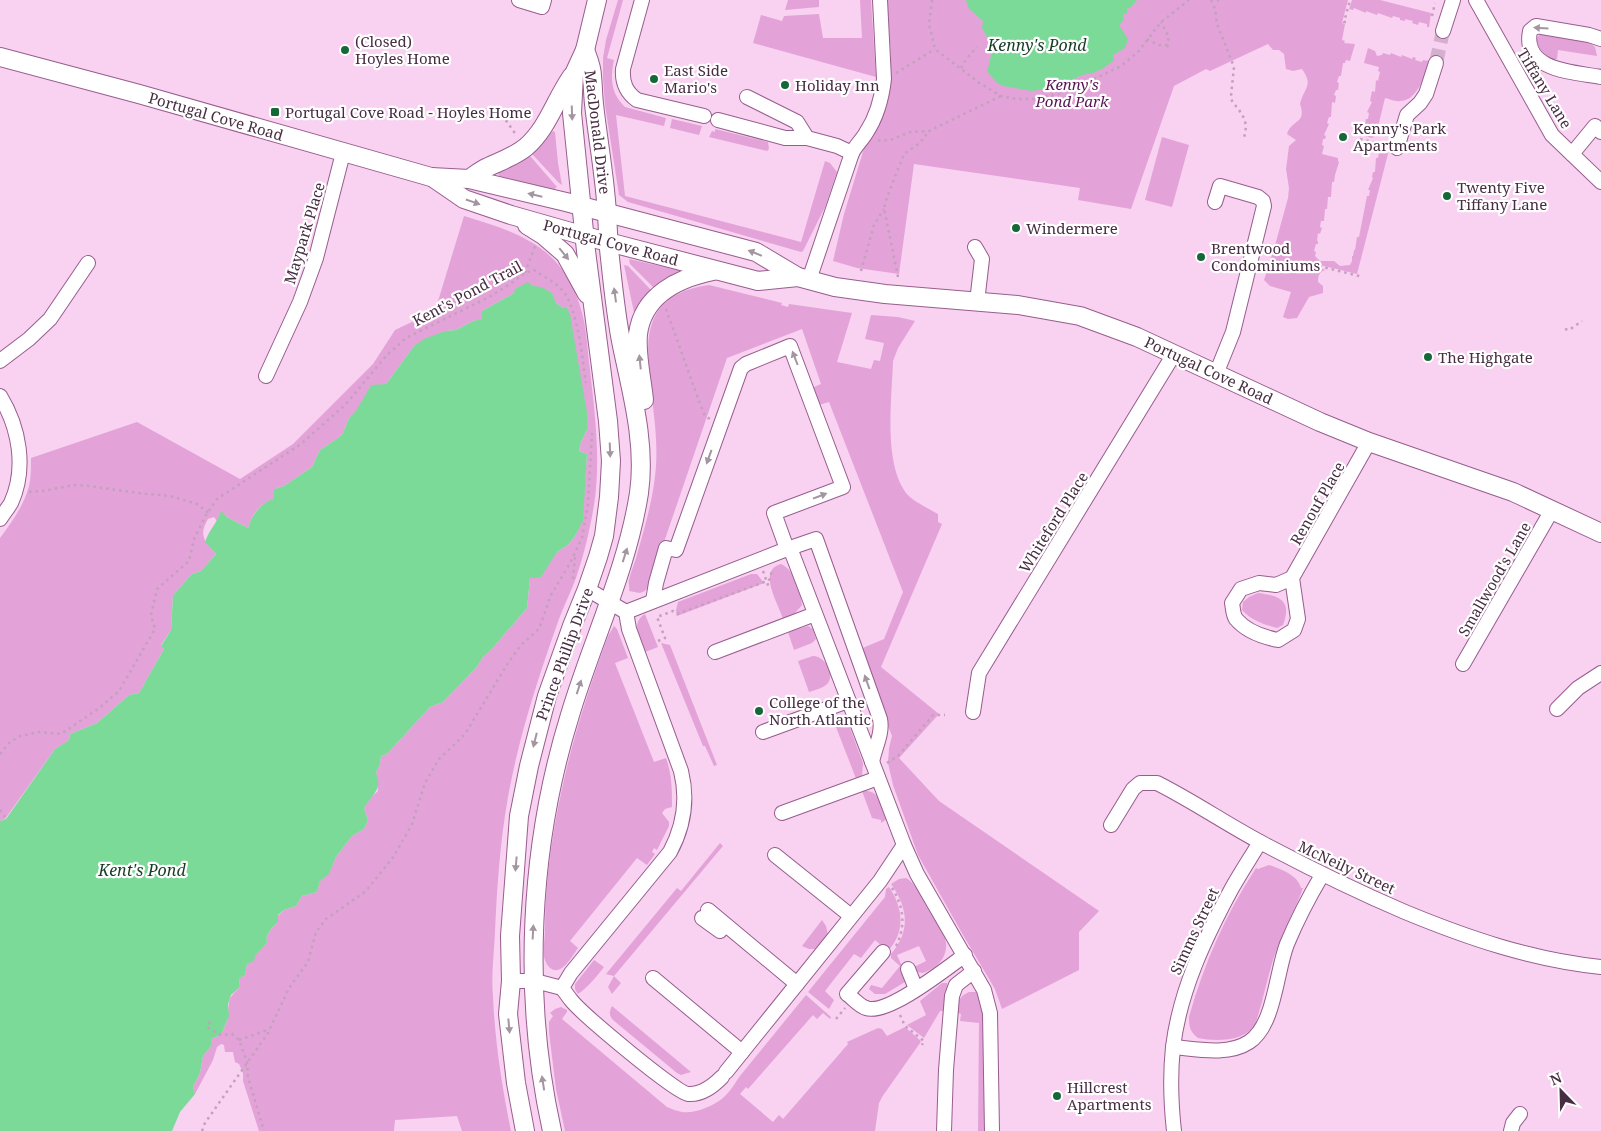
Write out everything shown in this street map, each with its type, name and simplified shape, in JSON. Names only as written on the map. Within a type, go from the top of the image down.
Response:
[{"type":"main road","name":"MacDonald Drive","points":[[582,208],[572,113],[574,74],[585,50],[597,0]]},
{"type":"main road","name":"MacDonald Drive","points":[[585,50],[592,73],[607,214]]},
{"type":"main road","name":"Portugal Cove Road","points":[[0,57],[139,94],[431,177],[469,179],[756,252],[804,278],[835,287],[878,293],[1018,305],[1080,316],[1137,337],[1320,422],[1369,442],[1473,477],[1601,533]]},
{"type":"main road","points":[[469,179],[525,147],[540,132],[551,115],[562,91],[574,74]]},
{"type":"main road","name":"Portugal Cove Road","points":[[431,177],[464,199],[511,215],[585,236],[758,281],[804,278]]},
{"type":"main road","name":"Prince Phillip Drive","points":[[525,1131],[516,1083],[508,1014],[511,981],[510,936],[519,816],[547,696],[587,589],[604,536],[609,497],[610,460],[607,411],[582,208]]},
{"type":"main road","name":"Prince Phillip Drive","points":[[552,1131],[537,1029],[533,944],[534,917],[546,811],[569,716],[626,551],[636,509],[640,481],[639,444],[630,382],[621,343],[608,242],[607,214]]},
{"type":"main road","points":[[511,215],[543,235],[565,254],[593,306]]},
{"type":"main road","points":[[639,444],[648,426],[638,334],[646,311],[650,304],[668,287],[696,275],[715,271]]},
{"type":"street","points":[[519,0],[542,7],[544,0]]},
{"type":"street","points":[[642,0],[623,69],[622,79],[630,95],[637,100],[785,138],[807,138],[838,146],[852,153]]},
{"type":"street","points":[[804,278],[852,153],[856,145],[866,134],[880,99],[884,79],[880,0]]},
{"type":"street","points":[[1443,31],[1453,0]]},
{"type":"street","name":"Tiffany Lane","points":[[1476,0],[1545,124],[1559,142],[1601,182]]},
{"type":"street","points":[[1601,39],[1543,27],[1532,28],[1529,36],[1533,52],[1541,63],[1553,68],[1601,77]]},
{"type":"street","points":[[1397,148],[1407,115],[1420,103],[1426,94],[1436,63]]},
{"type":"street","points":[[747,97],[797,122],[807,138]]},
{"type":"street","points":[[1572,154],[1599,125]]},
{"type":"street","name":"Maypark Place","points":[[266,376],[300,302],[316,258],[343,152]]},
{"type":"street","points":[[1216,202],[1220,186],[1258,197],[1263,201],[1264,206],[1232,332],[1216,374]]},
{"type":"street","points":[[975,247],[982,259],[977,302]]},
{"type":"street","points":[[0,361],[29,339],[50,319],[88,263]]},
{"type":"street","points":[[654,601],[656,582],[666,548],[676,550],[741,368],[746,364],[790,346],[843,487],[774,513],[787,549],[792,553],[904,845],[918,874],[984,990],[990,1013],[992,1131]]},
{"type":"street","name":"Whiteford Place","points":[[972,712],[979,673],[1174,354]]},
{"type":"street","points":[[0,396],[17,432],[20,468],[11,504],[0,518]]},
{"type":"street","name":"Renouf Place","points":[[1292,578],[1369,442]]},
{"type":"street","name":"Smallwood's Lane","points":[[1464,664],[1552,510]]},
{"type":"street","points":[[626,612],[816,539],[880,719],[882,727],[874,748],[872,762]]},
{"type":"street","points":[[1292,578],[1298,619],[1294,630],[1278,640],[1262,637],[1234,618],[1232,603],[1241,589],[1259,583],[1276,585],[1292,578]]},
{"type":"street","points":[[562,988],[571,974],[670,852],[678,834],[685,793],[681,771],[629,629],[626,612],[587,589]]},
{"type":"street","points":[[714,652],[815,614]]},
{"type":"street","points":[[1557,708],[1578,688],[1601,673]]},
{"type":"street","points":[[763,732],[848,701]]},
{"type":"street","points":[[782,813],[878,778]]},
{"type":"street","name":"McNeily Street","points":[[1111,825],[1133,789],[1140,783],[1157,783],[1260,842],[1362,894],[1475,939],[1509,950],[1601,967]]},
{"type":"street","name":"Simms Street","points":[[1174,1131],[1171,1074],[1173,1047],[1185,991],[1193,967],[1233,886],[1260,842]]},
{"type":"street","points":[[511,981],[535,981],[562,988],[572,1001],[669,1084],[688,1094],[700,1092],[724,1075],[880,881],[904,845]]},
{"type":"street","points":[[775,855],[851,916]]},
{"type":"street","points":[[1173,1047],[1227,1050],[1247,1043],[1256,1037],[1266,1019],[1287,944],[1307,900],[1322,875]]},
{"type":"street","points":[[708,910],[797,984]]},
{"type":"street","points":[[884,952],[848,994],[866,1009],[877,1009],[894,1002],[965,955]]},
{"type":"street","points":[[908,970],[916,989]]},
{"type":"street","points":[[944,1131],[947,1053],[952,996],[956,985],[974,970]]},
{"type":"street","points":[[652,978],[742,1052]]},
{"type":"street","points":[[1512,1131],[1513,1123],[1520,1114]]},
{"type":"path","points":[[932,0],[928,24],[935,49],[1001,96],[1033,99],[1057,94],[1086,83],[1121,66],[1138,52],[1160,22],[1189,0]]},
{"type":"path","points":[[1211,0],[1234,67],[1231,96],[1232,101],[1245,121],[1244,139]]},
{"type":"path","points":[[1346,22],[1344,22],[1350,0]]},
{"type":"path","points":[[1160,22],[1169,37],[1167,45],[1169,49]]},
{"type":"path","points":[[1147,39],[1158,45],[1167,45]]},
{"type":"path","points":[[961,68],[966,58],[977,47]]},
{"type":"path","points":[[884,79],[904,69],[935,49]]},
{"type":"path","points":[[866,134],[882,141],[910,132],[929,131],[1001,96]]},
{"type":"path","points":[[502,116],[521,141]]},
{"type":"path","points":[[861,271],[874,225],[884,208],[904,154],[920,143],[929,131]]},
{"type":"path","points":[[1360,139],[1397,148]]},
{"type":"path","points":[[884,208],[898,277]]},
{"type":"path","points":[[525,273],[537,242]]},
{"type":"path","points":[[1319,266],[1363,277]]},
{"type":"path","name":"Kent's Pond Trail","points":[[0,754],[10,742],[20,736],[39,732],[61,734],[98,709],[119,691],[155,629],[151,615],[157,589],[189,561],[194,539],[218,500],[301,444],[346,404],[386,356],[406,338],[489,297],[525,273],[534,270],[562,288],[568,298],[575,319],[586,385]]},
{"type":"path","points":[[666,308],[674,335],[706,416],[708,419],[721,423]]},
{"type":"path","points":[[1565,329],[1569,330],[1582,320]]},
{"type":"path","points":[[202,1131],[205,1123],[270,1029],[289,988],[308,962],[316,932],[326,919],[366,891],[394,856],[412,824],[425,783],[438,760],[465,734],[508,663],[521,646],[539,629],[551,596],[570,564],[582,538],[588,504],[592,431]]},
{"type":"path","points":[[15,491],[32,493],[74,485],[90,486],[138,494],[170,496],[197,504],[209,513]]},
{"type":"path","points":[[759,560],[769,588]]},
{"type":"path","points":[[658,641],[665,638],[657,617],[673,611],[677,614],[767,581],[770,579],[771,572],[777,566]]},
{"type":"path","points":[[673,611],[675,617]]},
{"type":"path","points":[[898,756],[933,715],[945,715]]},
{"type":"path","points":[[0,810],[5,817]]},
{"type":"path","points":[[884,952],[890,952],[896,945],[901,934],[903,920],[900,902],[889,885]]},
{"type":"path","points":[[894,1002],[905,1026],[924,1041],[922,1045]]},
{"type":"path","points":[[210,1022],[207,1027],[221,1034],[232,1034],[239,1040],[247,1062],[248,1077],[264,1131]]},
{"type":"path","points":[[239,1040],[270,1029]]},
{"type":"green space","points":[[618,0],[623,0],[607,58],[614,60],[612,79],[614,91],[625,107],[666,118],[664,126],[616,115],[625,196],[801,242],[825,161],[830,163],[837,172],[825,207],[803,251],[801,252],[628,202],[619,195],[605,105],[603,78],[603,58],[606,40]]},
{"type":"green space","points":[[788,0],[819,0],[819,7],[785,10]]},
{"type":"green space","points":[[860,0],[871,0],[876,77],[753,43],[761,15],[782,21],[784,16],[819,14],[823,38],[862,38]]},
{"type":"green space","name":"Kenny's Pond Park","points":[[887,0],[1348,0],[1342,23],[1345,24],[1342,40],[1345,41],[1344,43],[1355,44],[1350,61],[1346,60],[1343,63],[1341,76],[1339,76],[1337,82],[1339,83],[1338,90],[1336,90],[1334,95],[1336,96],[1335,103],[1332,102],[1331,117],[1329,117],[1327,123],[1329,124],[1324,135],[1326,136],[1325,139],[1323,139],[1322,154],[1338,158],[1339,162],[1334,182],[1332,182],[1331,197],[1328,197],[1324,221],[1321,221],[1320,227],[1322,228],[1320,234],[1318,233],[1318,244],[1316,244],[1314,251],[1316,252],[1315,256],[1320,261],[1334,261],[1340,266],[1350,265],[1357,237],[1359,237],[1367,196],[1369,196],[1370,190],[1368,190],[1373,178],[1373,172],[1375,172],[1379,147],[1389,150],[1357,274],[1320,265],[1319,268],[1326,270],[1320,273],[1318,278],[1318,282],[1323,286],[1323,293],[1309,297],[1297,318],[1288,319],[1283,317],[1291,292],[1270,286],[1264,280],[1288,198],[1289,188],[1286,169],[1289,146],[1296,140],[1287,134],[1289,129],[1302,115],[1300,104],[1308,83],[1302,69],[1293,71],[1286,69],[1284,54],[1279,50],[1273,50],[1268,44],[1210,71],[1206,69],[1174,86],[1131,209],[1078,200],[1080,188],[914,164],[899,274],[857,268],[833,261],[844,214],[866,142],[889,83],[891,56]]},
{"type":"green space","points":[[1352,0],[1380,0],[1431,13],[1429,27],[1427,27],[1427,24],[1419,22],[1418,25],[1412,23],[1413,21],[1400,20],[1400,18],[1393,16],[1392,18],[1378,13],[1377,15],[1354,8],[1353,10],[1349,9]]},
{"type":"green space","points":[[1540,34],[1590,43],[1595,47],[1597,56],[1558,50],[1557,59],[1550,59],[1541,52],[1538,46],[1537,38]]},
{"type":"green space","points":[[1368,48],[1375,51],[1377,56],[1383,53],[1390,55],[1391,53],[1412,59],[1413,57],[1416,58],[1415,60],[1422,62],[1423,60],[1429,61],[1420,86],[1412,97],[1398,101],[1385,98],[1376,135],[1372,138],[1362,135],[1366,119],[1368,119],[1369,113],[1367,112],[1372,102],[1370,101],[1372,91],[1375,92],[1376,80],[1378,81],[1380,72],[1378,71],[1379,67],[1364,63]]},
{"type":"green space","points":[[672,119],[702,126],[699,135],[670,128]]},
{"type":"green space","points":[[715,129],[768,142],[769,149],[767,151],[709,137],[712,131],[715,132]]},
{"type":"green space","points":[[553,131],[555,132],[562,185],[533,155],[532,151]]},
{"type":"green space","points":[[1162,137],[1189,145],[1172,207],[1145,200]]},
{"type":"green space","points":[[527,155],[531,157],[557,187],[553,190],[499,176],[498,172]]},
{"type":"green space","points":[[464,216],[502,228],[535,244],[562,269],[572,286],[582,314],[594,404],[596,438],[596,488],[582,560],[559,619],[530,707],[512,774],[503,831],[499,865],[492,989],[499,1064],[511,1131],[462,1131],[457,1116],[395,1120],[394,1131],[259,1131],[243,1081],[243,1073],[239,1064],[235,1062],[233,1052],[225,1052],[224,1045],[221,1044],[217,1047],[213,1060],[195,1094],[193,1087],[200,1073],[203,1056],[211,1046],[211,1039],[221,1035],[228,1018],[230,1000],[240,987],[239,979],[245,975],[247,964],[267,943],[268,934],[278,922],[278,916],[284,910],[296,906],[302,896],[317,892],[320,881],[329,873],[336,857],[352,836],[364,829],[368,820],[364,808],[369,799],[378,791],[376,773],[381,756],[387,754],[430,707],[443,702],[476,668],[483,657],[527,608],[530,578],[557,552],[569,544],[582,521],[587,454],[579,451],[587,430],[563,308],[555,302],[514,293],[482,311],[483,319],[473,321],[456,330],[445,331],[414,346],[386,384],[349,418],[343,433],[320,450],[312,467],[284,486],[274,489],[274,500],[265,503],[257,510],[248,528],[221,512],[217,521],[214,517],[208,519],[203,534],[206,542],[216,554],[201,571],[192,574],[173,595],[171,630],[161,645],[164,649],[139,693],[129,695],[97,723],[70,734],[69,740],[55,749],[5,819],[0,821],[0,538],[17,513],[27,493],[30,480],[31,458],[137,422],[240,479],[293,444],[373,364],[395,330],[435,311]]},
{"type":"green space","points":[[629,259],[682,271],[683,273],[654,288],[630,264]]},
{"type":"green space","points":[[624,265],[628,266],[652,291],[635,317]]},
{"type":"green space","points":[[709,285],[782,303],[781,305],[788,307],[789,304],[852,313],[837,362],[871,369],[874,360],[880,361],[884,343],[865,339],[871,315],[898,317],[915,321],[898,348],[893,361],[890,429],[894,464],[899,480],[908,496],[938,514],[938,522],[942,524],[881,667],[939,714],[899,758],[939,801],[1099,911],[1079,932],[1079,970],[1002,1009],[995,989],[918,855],[893,785],[888,763],[892,736],[858,650],[884,639],[903,592],[829,402],[819,405],[812,388],[821,384],[802,329],[727,358],[649,586],[640,593],[629,591],[630,576],[649,509],[656,466],[656,435],[648,352],[650,333],[655,316],[666,302],[683,291]]},
{"type":"green space","points":[[781,564],[793,576],[802,605],[795,613],[783,619],[771,588],[770,580],[770,573],[774,567]]},
{"type":"green space","points":[[751,574],[757,574],[764,583],[677,616],[678,602]]},
{"type":"green space","points":[[1258,593],[1273,596],[1282,601],[1286,610],[1283,625],[1277,628],[1262,623],[1250,617],[1242,610],[1243,602]]},
{"type":"green space","points":[[645,614],[658,647],[645,652],[637,627],[640,618]]},
{"type":"green space","points":[[614,626],[617,629],[628,658],[615,663],[654,762],[666,758],[668,764],[672,807],[665,809],[662,813],[669,822],[669,826],[657,850],[654,848],[652,852],[655,854],[647,865],[637,858],[570,941],[578,948],[571,959],[565,966],[554,970],[546,963],[544,949],[548,869],[554,829],[566,771],[580,720],[608,636]]},
{"type":"green space","points":[[808,626],[813,629],[816,639],[812,643],[794,650],[788,632]]},
{"type":"green space","points":[[661,643],[670,645],[717,765],[714,766],[705,746],[703,746]]},
{"type":"green space","points":[[813,656],[821,659],[828,666],[830,679],[824,686],[809,692],[798,661]]},
{"type":"green space","points":[[841,720],[848,723],[863,763],[862,776],[857,781],[834,722]]},
{"type":"green space","points":[[862,791],[868,791],[877,796],[887,819],[881,823],[881,820],[872,818]]},
{"type":"green space","points":[[720,843],[723,846],[614,976],[606,974],[677,888],[681,891]]},
{"type":"green space","points":[[1269,865],[1292,876],[1303,888],[1275,956],[1255,1025],[1244,1034],[1230,1039],[1213,1040],[1198,1038],[1190,1029],[1189,1017],[1209,958],[1245,885],[1256,868]]},
{"type":"green space","points":[[906,878],[916,887],[942,930],[946,950],[938,965],[922,973],[918,972],[914,967],[926,961],[919,946],[897,955],[904,971],[905,982],[885,994],[875,994],[869,989],[871,985],[882,988],[900,966],[891,958],[891,954],[902,937],[905,919],[901,902],[891,884],[899,879]]},
{"type":"green space","points":[[889,887],[900,911],[898,936],[888,951],[875,940],[861,958],[854,954],[825,991],[834,1000],[829,1009],[808,992],[885,897],[886,889]]},
{"type":"green space","points":[[822,920],[828,935],[815,949],[802,946]]},
{"type":"green space","points":[[594,960],[604,967],[578,994],[575,984]]},
{"type":"green space","points":[[614,976],[621,983],[612,994],[608,987]]},
{"type":"green space","points":[[942,983],[947,983],[948,987],[943,1011],[940,1011],[924,1038],[907,1025],[926,1015],[920,1001]]},
{"type":"green space","points":[[969,992],[976,992],[983,1018],[985,1037],[984,1131],[978,1131],[979,1023],[960,1021],[961,1014],[958,1013],[959,1000]]},
{"type":"green space","points":[[806,995],[831,1017],[830,1019],[823,1013],[817,1019],[813,1015],[748,1089],[746,1087],[740,1094],[773,1122],[779,1115],[783,1119],[848,1044],[847,1042],[878,1028],[882,1029],[887,1036],[905,1027],[921,1041],[882,1097],[879,1103],[875,1131],[565,1131],[556,1089],[549,1032],[549,1022],[553,1016],[550,1013],[555,1009],[561,1007],[567,1010],[562,1019],[667,1107],[680,1112],[687,1112],[698,1111],[726,1096]]},
{"type":"green space","points":[[612,1006],[691,1072],[681,1075],[677,1073],[613,1020],[610,1013]]},
{"type":"water","name":"Kenny's Pond","points":[[966,0],[1137,0],[1130,8],[1127,8],[1127,13],[1123,14],[1124,20],[1119,25],[1128,39],[1125,48],[1113,55],[1114,60],[1104,68],[1093,73],[1082,75],[1051,88],[1032,91],[1003,86],[997,83],[987,71],[991,55],[991,39],[987,37],[982,28],[983,21],[969,9]]},
{"type":"water","name":"Kent's Pond","points":[[528,282],[532,286],[544,288],[550,292],[555,302],[563,308],[567,308],[570,314],[587,413],[587,430],[579,451],[587,454],[583,521],[575,536],[569,544],[557,552],[541,577],[530,578],[527,608],[483,657],[476,668],[443,702],[430,707],[387,754],[381,756],[376,773],[378,784],[376,792],[364,808],[368,820],[364,829],[352,836],[336,857],[329,874],[320,881],[317,892],[302,896],[296,906],[284,910],[278,915],[278,922],[268,934],[267,943],[255,956],[254,961],[247,964],[245,975],[239,979],[240,987],[231,995],[228,1004],[229,1016],[221,1035],[211,1039],[211,1046],[203,1056],[200,1073],[193,1087],[195,1094],[180,1112],[172,1131],[0,1131],[0,821],[6,819],[55,749],[69,740],[70,734],[97,723],[129,695],[139,693],[164,649],[161,646],[171,630],[173,595],[192,574],[201,571],[216,554],[205,542],[221,511],[227,517],[248,528],[257,510],[265,503],[274,499],[274,489],[284,486],[312,467],[320,450],[343,433],[349,418],[356,411],[371,385],[386,384],[414,346],[424,339],[445,331],[456,330],[473,321],[482,319],[482,311],[514,293],[515,289]]},
{"type":"tunnel","points":[[1436,63],[1443,31]]},
{"type":"place","name":"(Closed) Hoyles Home","points":[[345,50]]},
{"type":"place","name":"East Side Mario's","points":[[654,79]]},
{"type":"place","name":"Holiday Inn","points":[[785,85]]},
{"type":"place","name":"Portugal Cove Road - Hoyles Home","points":[[275,112]]},
{"type":"place","name":"Kenny's Park Apartments","points":[[1343,137]]},
{"type":"place","name":"Twenty Five Tiffany Lane","points":[[1447,196]]},
{"type":"place","name":"Windermere","points":[[1016,228]]},
{"type":"place","name":"Brentwood Condominiums","points":[[1201,257]]},
{"type":"place","name":"The Highgate","points":[[1428,357]]},
{"type":"place","name":"College of the North Atlantic","points":[[759,711]]},
{"type":"place","name":"Hillcrest Apartments","points":[[1057,1096]]}]
